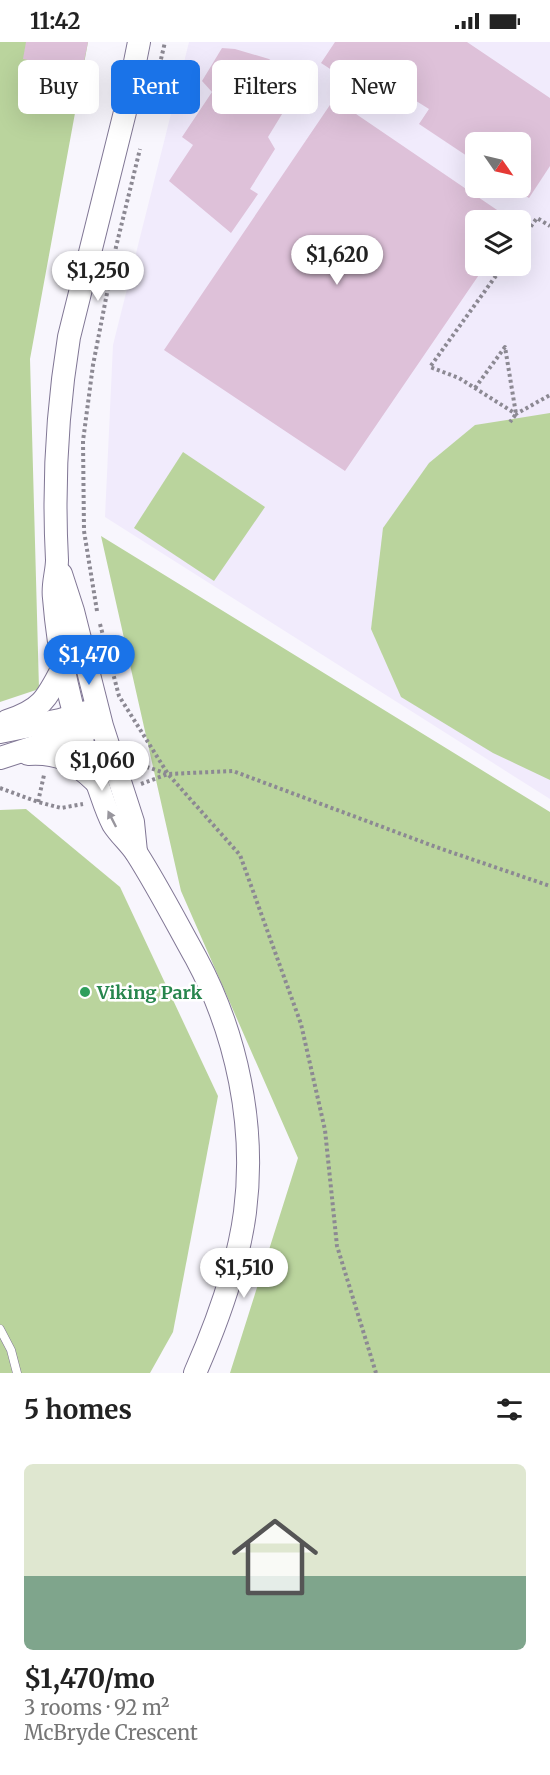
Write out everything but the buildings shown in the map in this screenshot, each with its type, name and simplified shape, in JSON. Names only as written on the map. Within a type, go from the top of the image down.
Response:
[{"type":"street","points":[[94,792],[63,668],[53,594],[57,564],[56,434],[69,337],[125,112],[139,42]]},
{"type":"street","points":[[57,564],[73,611],[99,717],[133,822],[136,852]]},
{"type":"street","points":[[0,723],[27,714],[46,700],[63,668]]},
{"type":"street","points":[[7,757],[77,724],[99,717]]},
{"type":"street","points":[[0,732],[77,724]]},
{"type":"street","points":[[7,757],[44,753],[65,758],[81,767],[113,823],[136,852],[198,962],[222,1016],[244,1100],[249,1156],[245,1210],[241,1236],[225,1295],[195,1373]]},
{"type":"lane","points":[[0,1329],[11,1350],[17,1373]]},
{"type":"path","points":[[160,60],[165,42]]},
{"type":"path","points":[[97,612],[84,531],[83,441],[93,365],[116,247],[141,144]]},
{"type":"path","points":[[531,226],[537,218],[550,226]]},
{"type":"path","points":[[496,276],[430,367],[459,378],[516,414]]},
{"type":"path","points":[[475,389],[505,347],[516,414]]},
{"type":"path","points":[[510,422],[516,414],[550,395]]},
{"type":"path","points":[[99,622],[119,696],[168,774],[240,855],[301,1024],[326,1130],[337,1246],[376,1373]]},
{"type":"path","points":[[111,755],[168,774],[233,771],[436,847],[550,886]]},
{"type":"path","points":[[0,788],[38,802],[61,807],[94,792]]},
{"type":"shaded area","points":[[189,42],[550,42],[550,799],[105,517],[113,345],[171,114],[200,114],[200,60],[184,60]]},
{"type":"green space","points":[[0,42],[88,42],[85,60],[18,60],[18,114],[75,114],[30,359],[39,689],[0,702]]},
{"type":"green space","points":[[550,413],[550,780],[493,753],[401,697],[371,629],[383,528],[429,463],[475,425]]},
{"type":"green space","points":[[183,452],[265,507],[214,581],[134,528]]},
{"type":"green space","points":[[101,536],[550,812],[550,1373],[230,1373],[298,1158],[181,891]]},
{"type":"green space","name":"Viking Park","points":[[26,809],[120,887],[218,1096],[173,1332],[150,1373],[0,1373],[0,810]]},
{"type":"place","name":"Viking Park","points":[[85,992]]}]
